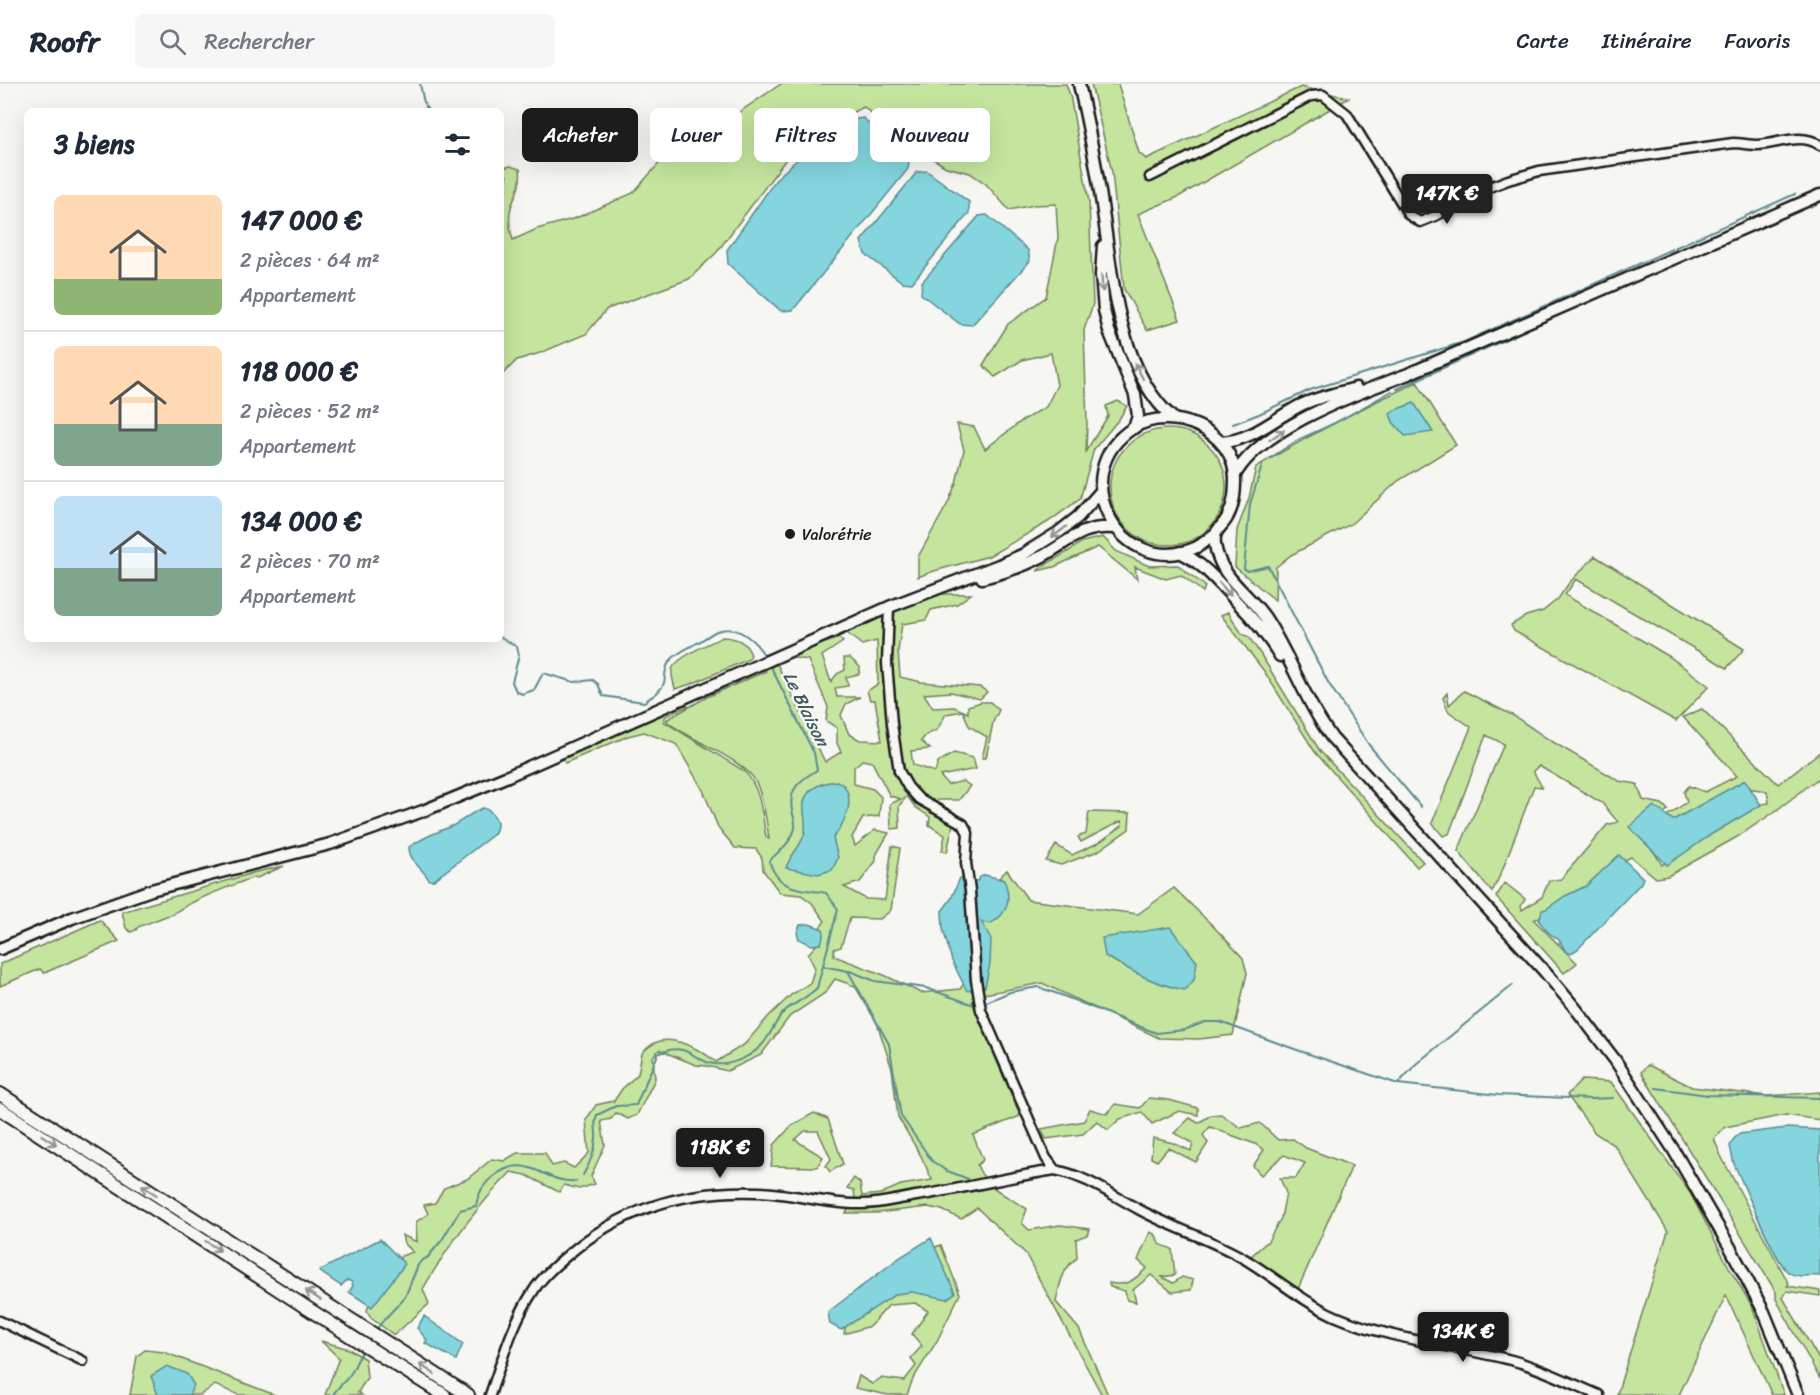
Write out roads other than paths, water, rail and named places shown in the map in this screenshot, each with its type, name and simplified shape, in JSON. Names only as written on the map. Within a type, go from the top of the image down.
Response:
[{"type":"highway","points":[[0,1094],[362,1327],[384,1348],[444,1395]]},
{"type":"highway","points":[[0,1109],[355,1339],[384,1348],[468,1395]]},
{"type":"main road","points":[[1079,84],[1090,130],[1121,324],[1133,358],[1150,393],[1162,409],[1173,418]]},
{"type":"main road","points":[[1786,209],[1820,190]]},
{"type":"main road","points":[[1235,475],[1240,465],[1250,455],[1285,430],[1313,414],[1820,195]]},
{"type":"main road","points":[[1102,204],[1101,275],[1104,310],[1109,331],[1135,395],[1138,416],[1134,428]]},
{"type":"main road","points":[[1220,442],[1243,439],[1286,413],[1317,399],[1408,374]]},
{"type":"main road","points":[[1173,418],[1192,423],[1208,431],[1220,442],[1230,458],[1235,475],[1234,499],[1227,519],[1215,534],[1197,547],[1180,552],[1158,553],[1142,548],[1115,528],[1106,513],[1101,491],[1101,475],[1107,457],[1117,441],[1134,428],[1152,420],[1173,418]]},
{"type":"main road","points":[[0,949],[72,918],[151,890],[330,844],[423,812],[889,607],[999,565],[1059,532],[1078,517],[1101,491]]},
{"type":"main road","points":[[950,585],[1002,574],[1026,564],[1087,530],[1103,527],[1115,528]]},
{"type":"main road","points":[[1215,534],[1218,558],[1224,570],[1264,616],[1278,639],[1307,699]]},
{"type":"main road","points":[[1180,552],[1204,567],[1254,618],[1277,650],[1318,719],[1332,738],[1545,972],[1615,1060],[1673,1149],[1731,1249],[1764,1312],[1798,1395]]},
{"type":"street","points":[[1150,177],[1311,96],[1323,95],[1347,114],[1409,215],[1420,222],[1487,188],[1539,171],[1733,143],[1758,145],[1800,139],[1811,140],[1820,145]]},
{"type":"street","points":[[889,607],[887,663],[893,734],[899,771],[908,787],[919,799],[963,825],[968,833],[966,863],[977,992],[981,1010],[1046,1158],[1055,1170]]},
{"type":"street","points":[[492,1391],[523,1309],[535,1288],[554,1266],[584,1241],[609,1224],[630,1214],[660,1203],[712,1192],[787,1193],[841,1204],[871,1204],[1055,1170],[1085,1179],[1163,1222],[1203,1238],[1244,1259],[1292,1293],[1333,1315],[1376,1331],[1484,1354],[1541,1369],[1599,1395]]},
{"type":"street","points":[[0,1321],[83,1361]]},
{"type":"water","points":[[863,118],[870,125],[870,162],[909,162],[908,169],[793,310],[781,311],[728,264],[727,250],[777,178],[795,162],[858,162],[858,119]]},
{"type":"water","points":[[927,171],[969,202],[969,213],[912,283],[902,282],[865,254],[861,241],[917,172]]},
{"type":"water","points":[[987,215],[1028,250],[1030,261],[972,325],[960,324],[921,294],[922,282],[979,216]]},
{"type":"water","points":[[1414,403],[1433,432],[1405,436],[1393,422],[1390,414]]},
{"type":"water","points":[[1745,780],[1761,805],[1712,834],[1667,865],[1629,827],[1654,806],[1673,820]]},
{"type":"water","points":[[837,781],[845,787],[849,800],[844,821],[833,838],[838,858],[832,870],[818,874],[786,868],[804,835],[806,797],[817,786]]},
{"type":"water","points":[[483,808],[489,810],[496,819],[497,827],[494,834],[434,880],[429,880],[411,857],[409,847]]},
{"type":"water","points":[[1619,855],[1643,878],[1641,883],[1578,949],[1570,954],[1566,952],[1559,940],[1539,921],[1542,910],[1586,886]]},
{"type":"water","points":[[985,875],[1004,880],[1008,900],[1004,911],[995,920],[989,924],[981,921],[991,939],[990,964],[985,987],[967,991],[952,961],[943,929],[942,911],[951,899],[960,878],[978,881]]},
{"type":"water","points":[[809,924],[823,929],[821,944],[811,945],[799,939],[797,933],[800,925]]},
{"type":"water","points":[[1170,927],[1197,962],[1194,980],[1185,990],[1154,981],[1105,956],[1102,938]]},
{"type":"water","points":[[1787,1128],[1820,1130],[1820,1276],[1795,1275],[1783,1266],[1768,1239],[1734,1164],[1730,1146],[1739,1134]]},
{"type":"water","points":[[931,1238],[955,1293],[947,1299],[912,1292],[896,1294],[841,1330],[830,1324],[828,1312],[899,1258]]},
{"type":"water","points":[[380,1239],[405,1264],[372,1307],[349,1292],[353,1286],[352,1282],[347,1280],[341,1286],[319,1271]]},
{"type":"water","points":[[424,1316],[463,1344],[456,1360],[425,1343],[427,1340],[417,1328]]},
{"type":"water","points":[[167,1366],[187,1374],[194,1385],[189,1395],[158,1395],[151,1376]]},
{"type":"waterway","name":"Le Blaison","points":[[420,84],[426,108]]},
{"type":"waterway","name":"Le Blaison","points":[[504,172],[507,177],[504,184]]},
{"type":"waterway","points":[[1233,424],[1310,390],[1464,342],[1795,194]]},
{"type":"waterway","points":[[1397,389],[1594,299]]},
{"type":"waterway","points":[[1270,458],[1298,440],[1335,423],[1392,391]]},
{"type":"waterway","points":[[1262,466],[1250,504],[1244,569],[1247,571],[1268,566],[1329,684],[1369,745],[1421,807]]},
{"type":"waterway","name":"Le Blaison","points":[[504,639],[517,647],[519,655],[512,682],[516,691],[522,694],[534,690],[543,673],[574,682],[593,680],[598,684],[603,696],[644,702],[663,686],[667,666],[673,658],[714,632],[725,629],[740,632],[752,640],[766,658]]},
{"type":"waterway","name":"Le Blaison","points":[[583,1175],[595,1148],[597,1115],[616,1106],[636,1105],[658,1054],[676,1049],[714,1064],[726,1064],[738,1060],[750,1055],[760,1047],[787,1009],[817,988],[838,909],[826,893],[798,889],[784,883],[773,871],[769,861],[791,838],[795,828],[791,803],[794,791],[805,778],[817,770],[814,753],[769,663]]},
{"type":"waterway","points":[[823,966],[848,971],[889,1044],[901,1116],[932,1161],[945,1170],[968,1179]]},
{"type":"waterway","points":[[850,971],[875,981],[926,988],[971,1004]]},
{"type":"waterway","points":[[984,1003],[1010,992],[1038,987],[1156,1033],[1184,1030],[1205,1022],[1220,1022],[1398,1084],[1416,1064],[1513,985]]},
{"type":"waterway","points":[[1398,1084],[1499,1095],[1613,1098]]},
{"type":"waterway","points":[[1656,1088],[1708,1095],[1820,1098]]},
{"type":"waterway","name":"Le Blaison","points":[[376,1330],[405,1297],[418,1265],[442,1240],[460,1210],[476,1206],[482,1189],[494,1176],[517,1166],[527,1167],[566,1181],[577,1181]]},
{"type":"waterway","name":"Le Blaison","points":[[333,1395],[351,1373],[363,1350]]},
{"type":"place","name":"Valorétrie","points":[[790,534]]}]
